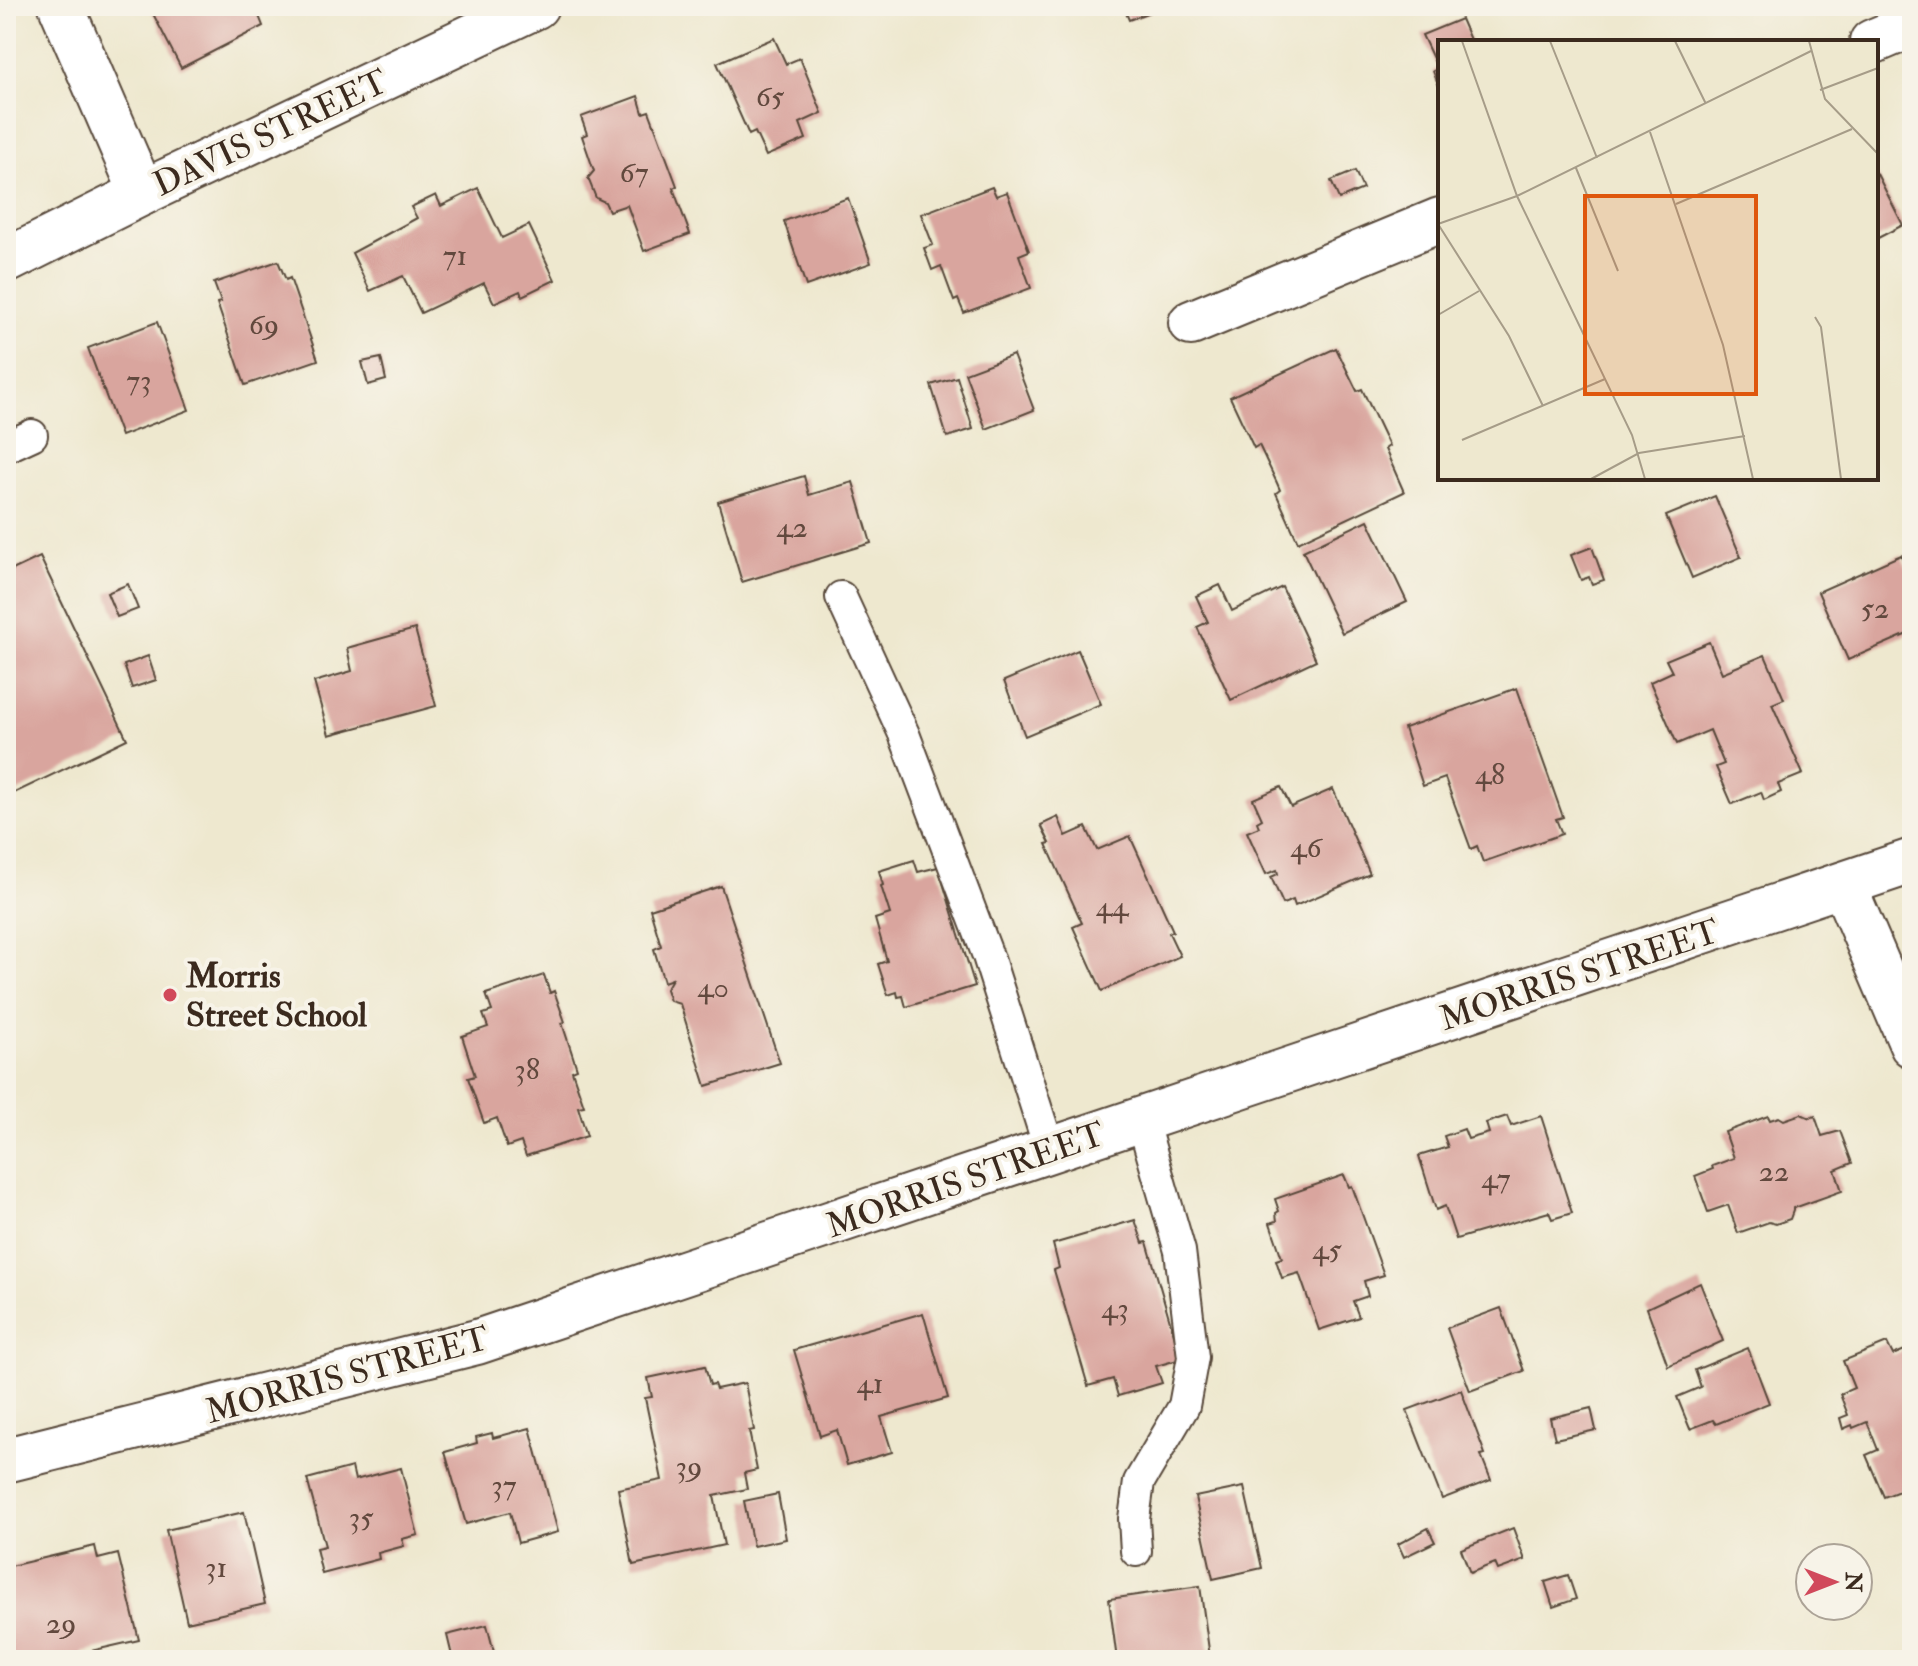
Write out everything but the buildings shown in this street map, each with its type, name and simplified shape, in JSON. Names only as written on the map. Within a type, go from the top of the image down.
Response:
[{"type":"street","points":[[61,6],[142,193]]},
{"type":"street","name":"DAVIS STREET","points":[[6,261],[536,6]]},
{"type":"street","points":[[1877,40],[1912,25]]},
{"type":"street","points":[[1191,323],[1438,221]]},
{"type":"street","name":"MORRIS STREET","points":[[6,1460],[477,1342],[1912,861]]},
{"type":"street","points":[[1844,886],[1912,1045]]},
{"type":"lane","points":[[841,597],[904,734],[988,956],[1050,1151]]},
{"type":"lane","points":[[1136,1551],[1134,1519],[1139,1482],[1184,1406],[1193,1357],[1180,1251],[1142,1120]]},
{"type":"place","name":"Morris Street School","points":[[170,995]]}]
